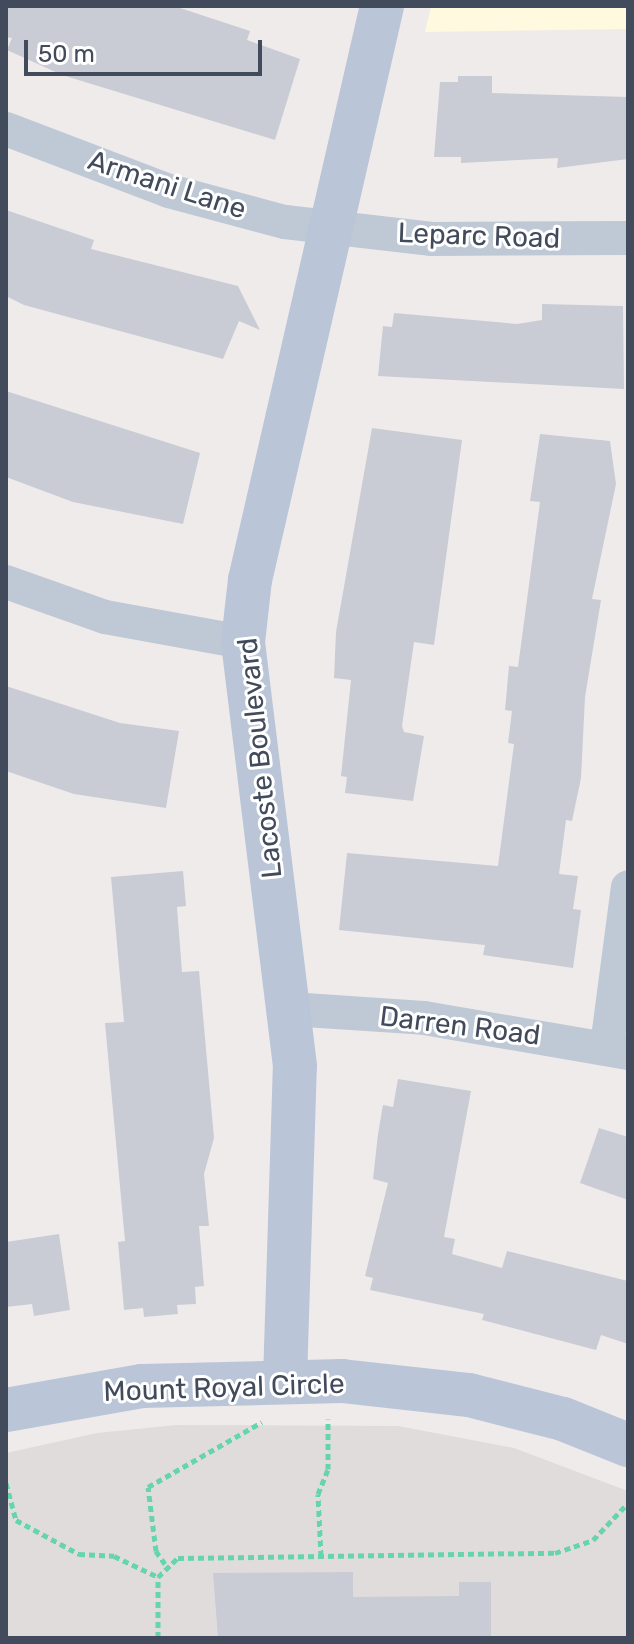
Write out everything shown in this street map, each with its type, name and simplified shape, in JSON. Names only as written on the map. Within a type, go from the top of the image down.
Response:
[{"type":"street","name":"Lacoste Boulevard","points":[[285,1380],[295,1142],[290,1009],[243,642],[250,580],[382,6]]},
{"type":"street","name":"Armani Lane","points":[[6,129],[169,191],[331,228]]},
{"type":"street","name":"Leparc Road","points":[[331,228],[432,239],[628,238]]},
{"type":"street","points":[[6,582],[105,617],[243,642]]},
{"type":"street","points":[[618,1050],[628,887]]},
{"type":"street","name":"Darren Road","points":[[290,1009],[424,1018],[618,1050]]},
{"type":"street","name":"Mount Royal Circle","points":[[6,1410],[142,1386],[285,1380],[469,1395],[563,1419],[628,1445]]},
{"type":"path","points":[[165,1564],[156,1551],[148,1487],[266,1419]]},
{"type":"path","points":[[321,1556],[318,1494],[328,1469],[328,1419]]},
{"type":"path","points":[[6,1483],[16,1520],[79,1554],[114,1556],[158,1577]]},
{"type":"path","points":[[158,1638],[158,1577],[165,1564],[178,1558],[573,1550],[593,1540],[628,1503]]},
{"type":"shaded area","points":[[431,6],[628,6],[628,29],[425,32]]},
{"type":"shaded area","points":[[176,1425],[398,1426],[514,1448],[628,1491],[628,1638],[6,1638],[6,1453],[97,1433]]},
{"type":"building","points":[[6,6],[174,6],[250,31],[247,40],[300,59],[275,140],[62,75],[7,50],[12,38],[6,37]]},
{"type":"building","points":[[458,76],[492,76],[492,93],[628,97],[628,159],[557,168],[558,158],[461,163],[461,157],[434,157],[440,82],[458,82]]},
{"type":"building","points":[[6,210],[94,240],[91,249],[238,286],[260,330],[239,321],[223,359],[24,305],[6,296]]},
{"type":"building","points":[[542,304],[623,306],[624,389],[378,376],[383,326],[392,327],[394,313],[517,324],[542,320]]},
{"type":"building","points":[[6,391],[200,453],[183,524],[73,502],[6,477]]},
{"type":"building","points":[[372,428],[462,440],[434,645],[414,642],[402,726],[404,732],[424,736],[413,801],[345,793],[347,777],[341,776],[351,680],[334,678],[336,632]]},
{"type":"building","points":[[540,434],[610,441],[616,484],[592,599],[601,600],[585,697],[581,778],[572,821],[566,820],[559,874],[578,876],[573,909],[581,910],[573,968],[483,955],[485,945],[339,930],[347,853],[498,866],[514,744],[508,743],[512,711],[505,710],[509,666],[518,667],[540,502],[530,501]]},
{"type":"building","points":[[6,686],[120,723],[179,731],[166,808],[74,794],[6,771]]},
{"type":"building","points":[[183,871],[186,906],[177,907],[182,972],[199,971],[214,1138],[204,1174],[209,1226],[199,1226],[204,1286],[195,1287],[196,1304],[177,1305],[178,1314],[144,1317],[143,1308],[124,1310],[118,1242],[125,1241],[105,1023],[124,1022],[111,877]]},
{"type":"building","points":[[398,1079],[471,1091],[444,1237],[455,1239],[452,1254],[502,1268],[507,1251],[628,1281],[628,1344],[601,1335],[596,1350],[482,1320],[484,1314],[370,1290],[373,1278],[365,1276],[388,1183],[373,1179],[378,1134],[383,1105],[393,1107]]},
{"type":"building","points":[[599,1128],[628,1137],[628,1200],[580,1183]]},
{"type":"building","points":[[59,1234],[70,1310],[34,1316],[32,1304],[6,1307],[6,1242]]},
{"type":"building","points":[[353,1572],[353,1597],[459,1596],[459,1582],[491,1582],[491,1638],[218,1638],[213,1573]]}]
